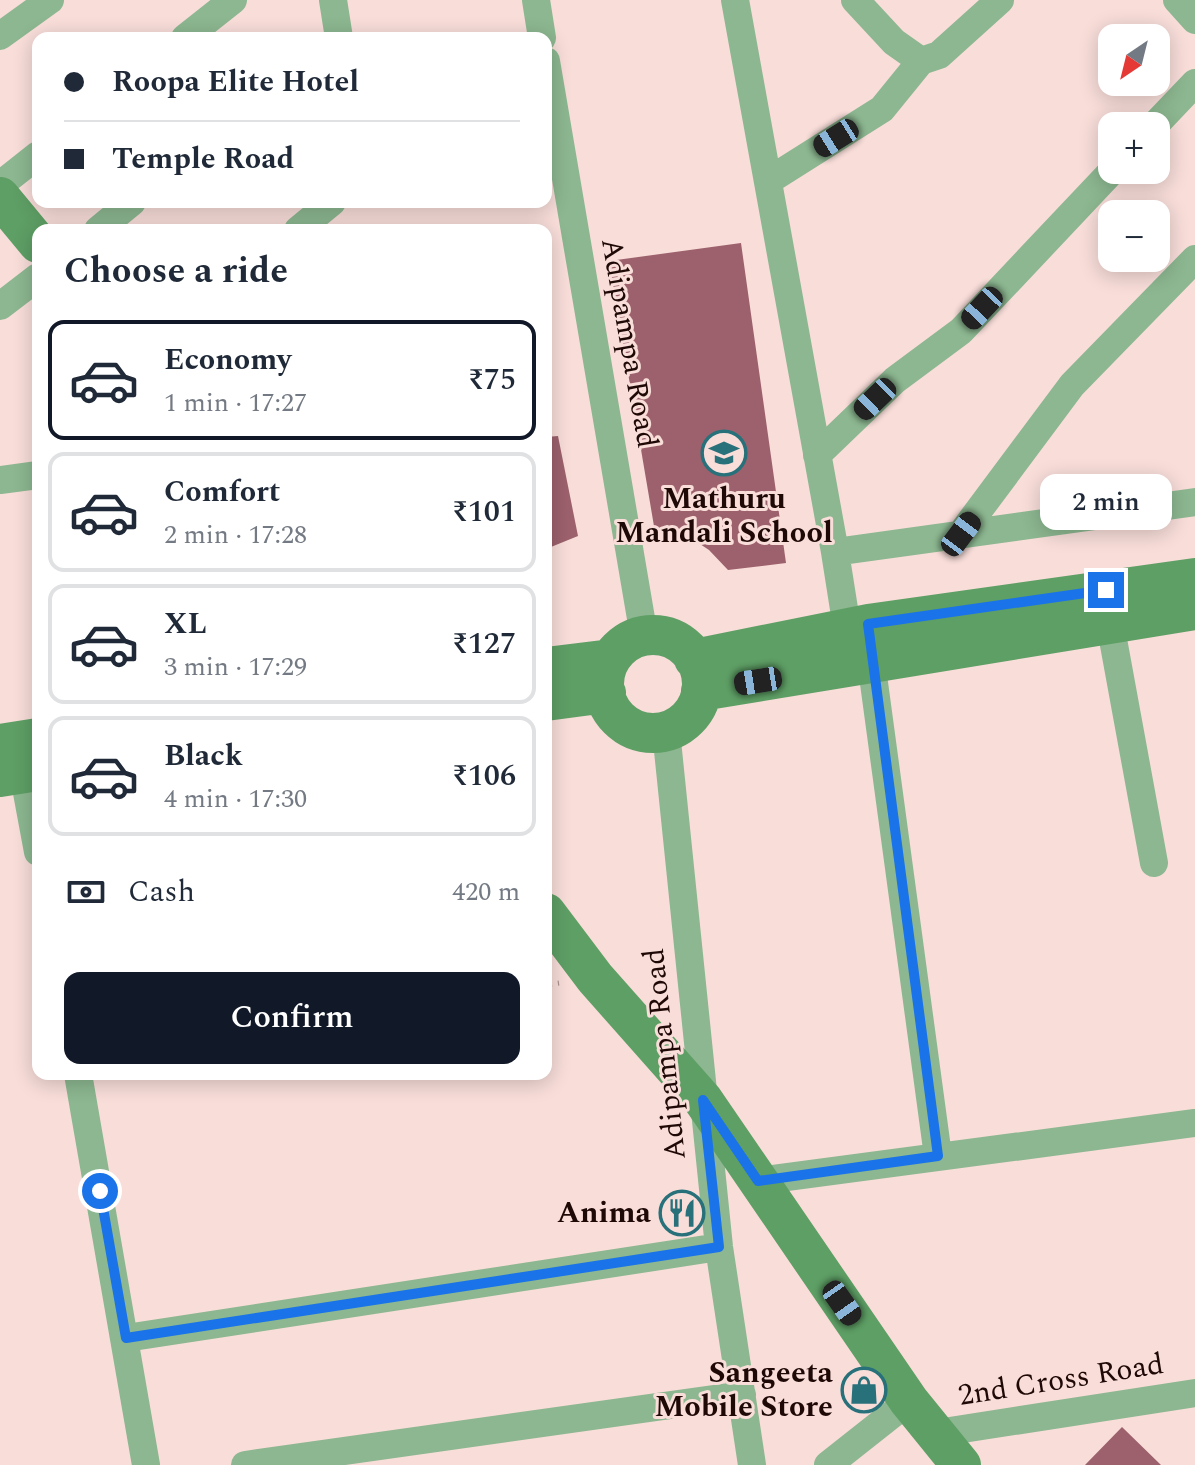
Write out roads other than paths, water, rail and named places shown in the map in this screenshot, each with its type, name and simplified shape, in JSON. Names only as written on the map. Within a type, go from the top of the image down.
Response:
[{"type":"street","points":[[0,36],[50,0]]},
{"type":"street","points":[[193,32],[233,0]]},
{"type":"street","points":[[333,0],[337,32]]},
{"type":"street","points":[[536,0],[541,32]]},
{"type":"street","points":[[735,0],[835,552],[862,638],[938,1156]]},
{"type":"street","points":[[855,0],[894,42],[921,61]]},
{"type":"street","points":[[768,181],[882,109],[921,61],[939,55],[1000,0]]},
{"type":"street","points":[[1177,0],[1195,20]]},
{"type":"street","points":[[1167,112],[1195,83]]},
{"type":"street","name":"Adipampa Road","points":[[552,96],[644,636]]},
{"type":"street","points":[[0,185],[32,160]]},
{"type":"street","points":[[817,455],[895,380],[961,331],[1100,184]]},
{"type":"street","points":[[0,197],[32,236]]},
{"type":"street","points":[[105,224],[125,208]]},
{"type":"street","points":[[305,224],[325,208]]},
{"type":"street","points":[[961,534],[1072,385],[1195,259]]},
{"type":"street","points":[[0,306],[32,282]]},
{"type":"street","points":[[0,480],[32,476]]},
{"type":"street","points":[[835,552],[1195,502]]},
{"type":"street","points":[[698,675],[862,638],[1193,599]]},
{"type":"street","points":[[862,638],[1110,623],[1193,599]]},
{"type":"street","points":[[1110,623],[1154,863]]},
{"type":"street","points":[[644,636],[665,637],[680,643],[698,675],[690,717],[666,731],[645,733],[629,727],[616,717],[608,676],[621,647],[644,636]]},
{"type":"street","points":[[552,668],[608,676]]},
{"type":"street","points":[[552,699],[608,676]]},
{"type":"street","name":"Adipampa Road","points":[[666,731],[719,1247],[752,1465]]},
{"type":"street","points":[[20,758],[32,821]]},
{"type":"street","points":[[552,921],[595,978],[703,1100],[909,1401],[961,1465]]},
{"type":"street","points":[[79,1080],[146,1465]]},
{"type":"street","points":[[758,1181],[1195,1123]]},
{"type":"street","points":[[126,1338],[719,1247]]},
{"type":"street","name":"2nd Cross Road","points":[[937,1433],[1195,1393]]},
{"type":"street","points":[[245,1465],[742,1395]]},
{"type":"street","points":[[828,1465],[909,1401]]},
{"type":"place","name":"Mathuru Mandali School","points":[[724,453]]},
{"type":"place","name":"Anima","points":[[682,1213]]},
{"type":"place","name":"Sangeeta Mobile Store","points":[[864,1390]]}]
